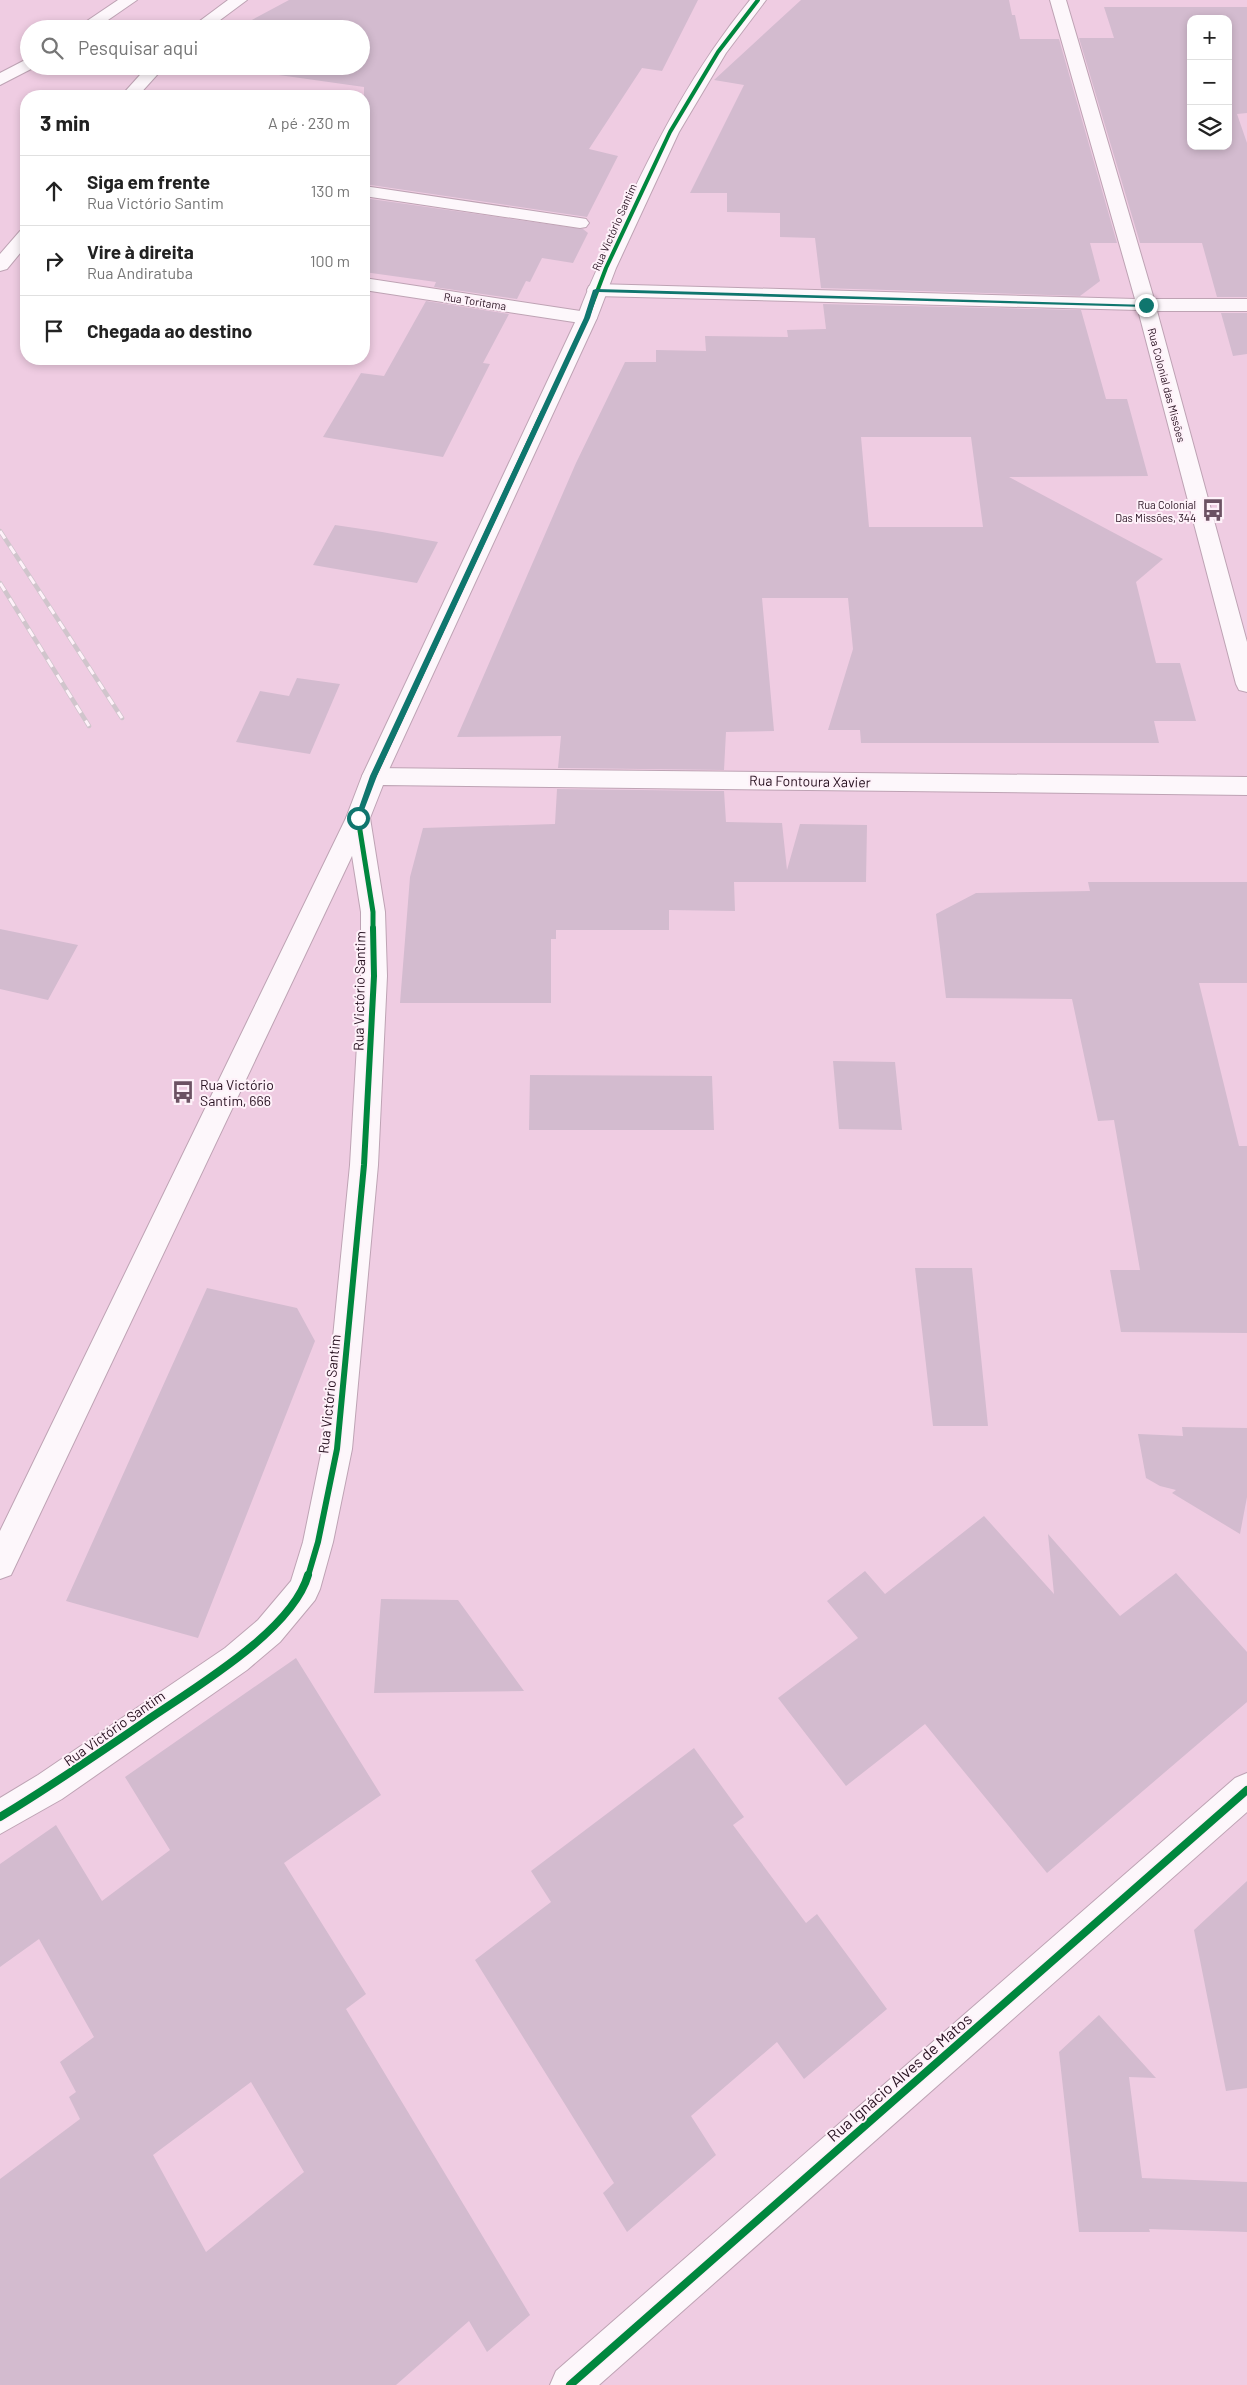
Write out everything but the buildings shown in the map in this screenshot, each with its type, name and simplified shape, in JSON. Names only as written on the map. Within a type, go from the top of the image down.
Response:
[{"type":"main road","points":[[97,20],[129,0]]},
{"type":"main road","points":[[210,20],[239,0]]},
{"type":"main road","name":"Rua Victório Santim","points":[[0,1564],[358,818],[374,776],[587,318],[596,290],[668,134],[698,80],[732,31],[758,0]]},
{"type":"main road","name":"Rua Colonial das Missões","points":[[1058,0],[1146,305],[1247,684]]},
{"type":"main road","points":[[0,80],[20,68]]},
{"type":"main road","points":[[135,90],[149,75]]},
{"type":"main road","points":[[370,192],[580,223]]},
{"type":"main road","points":[[0,265],[20,241]]},
{"type":"main road","name":"Rua Toritama","points":[[370,285],[587,318]]},
{"type":"main road","points":[[596,290],[1247,306]]},
{"type":"main road","name":"Rua Fontoura Xavier","points":[[374,776],[1247,786]]},
{"type":"main road","name":"Rua Victório Santim","points":[[0,1817],[50,1787],[236,1659],[269,1631],[304,1589],[318,1542],[337,1449],[364,1165],[374,976],[373,912],[358,818]]},
{"type":"main road","name":"Rua Ignácio Alves de Matos","points":[[570,2385],[1247,1790]]},
{"type":"railway","points":[[0,531],[122,718]]},
{"type":"railway","points":[[0,583],[89,726]]},
{"type":"cycle path","points":[[374,776],[587,318],[606,268],[670,132],[718,52],[758,0]]},
{"type":"cycle path","points":[[0,1817],[50,1787],[236,1659],[269,1631],[304,1589],[318,1542],[337,1449],[364,1165],[374,976],[373,912],[358,818]]},
{"type":"cycle path","points":[[570,2385],[1247,1790]]},
{"type":"place","name":"Rua Colonial Das Missões, 344","points":[[1213,510]]},
{"type":"place","name":"Rua Victório Santim, 666","points":[[183,1092]]},
{"type":"route","points":[[358,818],[374,776],[587,318],[596,290],[1146,305]]}]
